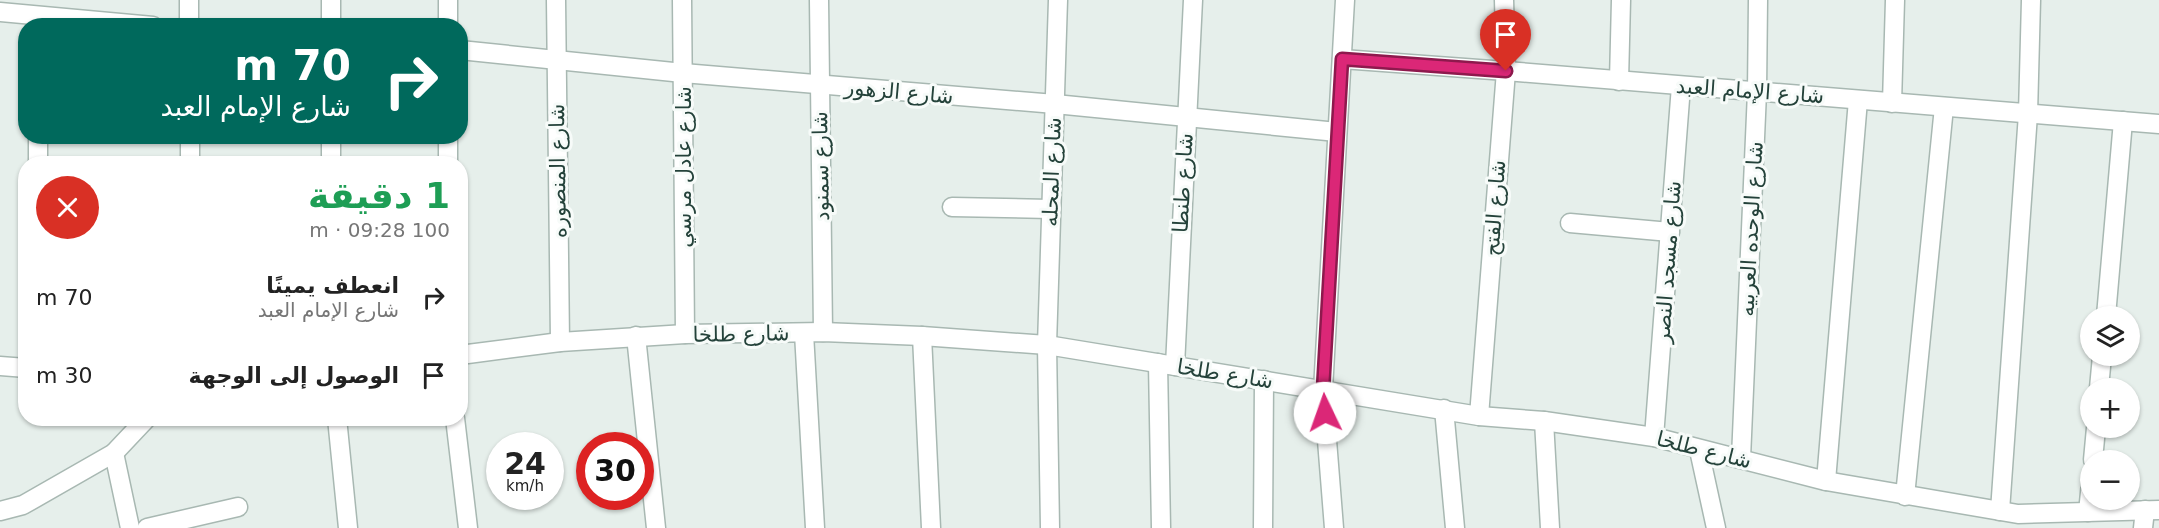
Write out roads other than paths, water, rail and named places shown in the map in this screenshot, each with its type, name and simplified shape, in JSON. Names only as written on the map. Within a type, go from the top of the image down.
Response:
[{"type":"street","points":[[189,0],[189,18]]},
{"type":"street","points":[[331,0],[331,18]]},
{"type":"street","points":[[448,0],[448,18]]},
{"type":"street","name":"شارع المنصوره","points":[[556,0],[560,342]]},
{"type":"street","name":"شارع عادل مرسي","points":[[682,0],[685,334]]},
{"type":"street","name":"شارع سمنود","points":[[819,0],[823,332]]},
{"type":"street","name":"شارع المحله","points":[[1050,528],[1047,345],[1058,0]]},
{"type":"street","name":"شارع طنطا","points":[[1161,528],[1166,364],[1186,119],[1193,0]]},
{"type":"street","points":[[1335,528],[1323,390],[1345,0]]},
{"type":"street","name":"شارع الفتح","points":[[1479,416],[1506,71],[1503,0]]},
{"type":"street","points":[[1619,81],[1621,0]]},
{"type":"street","name":"شارع الوحده العربيه","points":[[1741,458],[1757,92],[1758,0]]},
{"type":"street","points":[[1892,103],[1895,0]]},
{"type":"street","points":[[2011,518],[2031,0]]},
{"type":"street","points":[[0,12],[77,18]]},
{"type":"street","name":"شارع الزهور","points":[[468,51],[683,73],[1055,104],[1186,119],[1337,132]]},
{"type":"street","name":"شارع الإمام العبد","points":[[1342,59],[2159,124]]},
{"type":"street","name":"شارع مسجد النصر","points":[[1654,437],[1682,86]]},
{"type":"street","points":[[1826,481],[1858,100]]},
{"type":"street","points":[[1905,496],[1944,107]]},
{"type":"street","points":[[2107,306],[2123,121]]},
{"type":"street","points":[[952,207],[1050,208]]},
{"type":"street","points":[[1570,223],[1670,232]]},
{"type":"street","name":"شارع طلخا","points":[[468,354],[560,342],[685,334],[823,332],[1047,345],[1479,416],[1544,421],[1654,437],[1826,481],[2011,518],[2088,512],[2149,516]]},
{"type":"street","points":[[804,333],[815,528]]},
{"type":"street","points":[[636,336],[656,528]]},
{"type":"street","points":[[922,336],[931,528]]},
{"type":"street","points":[[0,366],[18,367]]},
{"type":"street","points":[[1263,528],[1264,380]]},
{"type":"street","points":[[1444,410],[1455,528]]},
{"type":"street","points":[[1544,421],[1550,528]]},
{"type":"street","points":[[0,511],[23,505],[114,453],[139,426]]},
{"type":"street","points":[[338,426],[348,528]]},
{"type":"street","points":[[456,426],[468,528]]},
{"type":"street","points":[[1699,450],[1716,528]]},
{"type":"street","points":[[114,453],[130,528]]},
{"type":"street","points":[[147,528],[238,507]]}]
